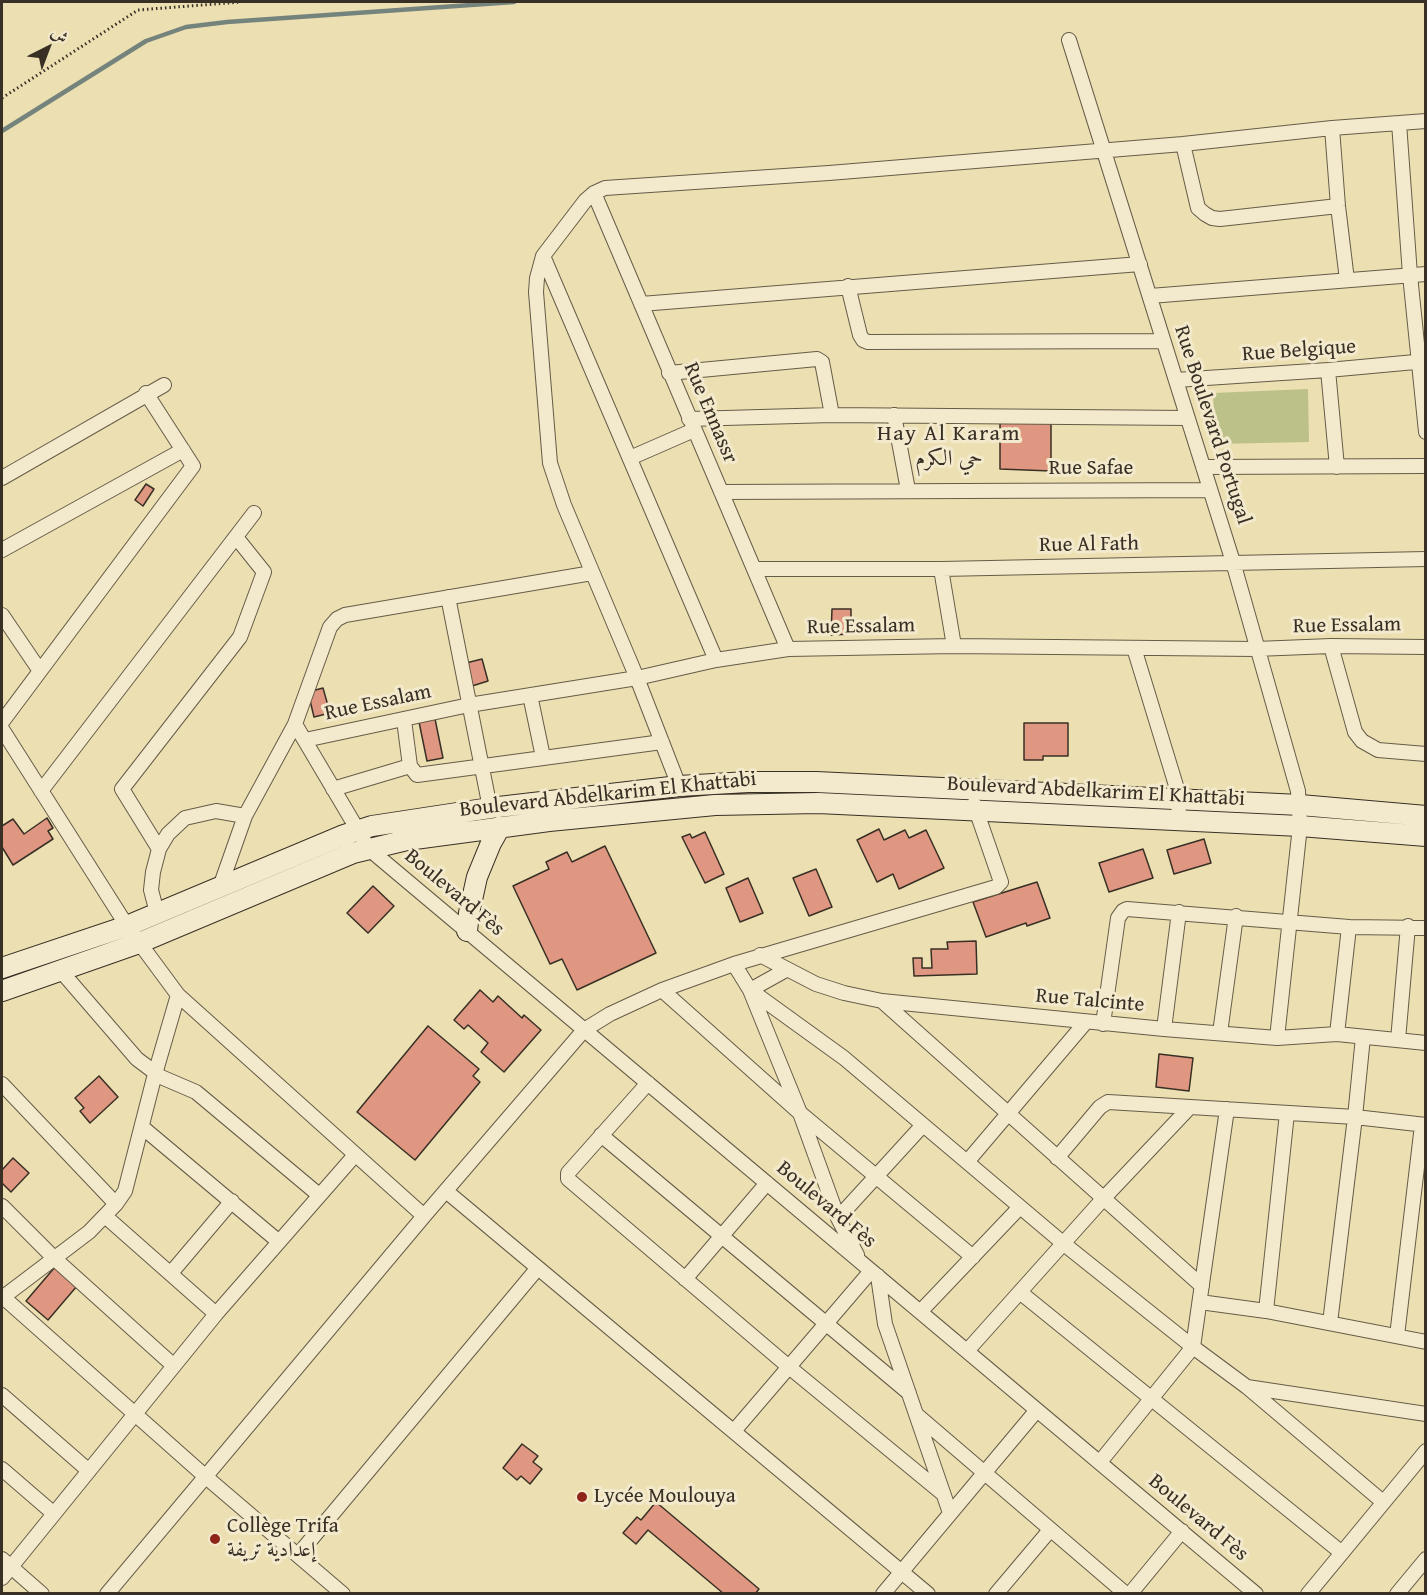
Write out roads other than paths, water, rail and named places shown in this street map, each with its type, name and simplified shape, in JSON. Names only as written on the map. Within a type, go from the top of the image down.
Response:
[{"type":"street","name":"Rue Boulevard Portugal","points":[[1069,40],[1233,562],[1256,649],[1278,717],[1300,805],[1300,826],[1277,1038]]},
{"type":"street","points":[[680,786],[564,505],[550,463],[536,292],[537,278],[543,256],[585,201],[594,193],[605,188],[829,173],[1183,144],[1332,128],[1425,122]]},
{"type":"street","points":[[1399,123],[1410,276],[1422,362],[1425,432]]},
{"type":"street","points":[[1332,128],[1347,280]]},
{"type":"street","points":[[1183,144],[1198,208],[1212,218],[1338,206]]},
{"type":"street","name":"Rue Ennassr","points":[[594,193],[788,649]]},
{"type":"street","points":[[543,256],[716,660]]},
{"type":"street","points":[[641,304],[1140,264]]},
{"type":"street","points":[[1150,296],[1425,274]]},
{"type":"street","points":[[848,286],[860,335],[868,342],[1162,341]]},
{"type":"street","points":[[669,372],[817,359],[822,362],[832,415]]},
{"type":"street","name":"Rue Belgique","points":[[1176,380],[1422,362]]},
{"type":"street","points":[[1328,370],[1337,467]]},
{"type":"street","points":[[2,478],[146,393],[164,385]]},
{"type":"street","points":[[2,723],[193,466],[146,393]]},
{"type":"street","points":[[630,458],[692,424],[832,415],[1187,418]]},
{"type":"street","points":[[894,416],[908,490]]},
{"type":"street","points":[[2,550],[183,450]]},
{"type":"street","points":[[1203,467],[1425,466]]},
{"type":"street","name":"Rue Safae","points":[[721,492],[1209,490]]},
{"type":"street","points":[[41,791],[254,513]]},
{"type":"street","points":[[159,849],[122,789],[240,637],[264,572],[236,537]]},
{"type":"street","name":"Rue Al Fath","points":[[754,569],[941,569],[1425,559]]},
{"type":"street","points":[[941,569],[954,646]]},
{"type":"street","points":[[220,887],[245,816],[296,724],[327,633],[337,619],[345,615],[592,573]]},
{"type":"street","points":[[448,597],[490,808]]},
{"type":"street","points":[[2,615],[40,671]]},
{"type":"street","name":"Rue Essalam","points":[[305,740],[469,705],[637,678],[716,660],[788,649],[954,646],[1256,649],[1331,646],[1425,647]]},
{"type":"street","points":[[1331,646],[1355,732],[1362,741],[1378,750],[1425,754]]},
{"type":"street","points":[[1134,648],[1179,810]]},
{"type":"street","points":[[530,695],[543,757]]},
{"type":"street","points":[[404,720],[410,766],[417,775],[662,742]]},
{"type":"street","name":"Boulevard Fès","points":[[296,724],[369,849],[1256,1593]]},
{"type":"street","points":[[2,729],[127,926],[178,995],[424,1216]]},
{"type":"street","points":[[333,789],[410,766]]},
{"type":"street","name":"Boulevard Abdelkarim El Khattabi","points":[[2,968],[127,926],[357,830],[403,820],[490,808],[680,786],[748,782],[804,782],[974,800],[1179,810],[1300,826],[1425,836]]},
{"type":"street","points":[[107,1593],[424,1216],[584,1030],[610,1014],[662,990],[734,964],[1000,885],[1001,882],[974,800]]},
{"type":"street","name":"Boulevard Abdelkarim El Khattabi","points":[[2,991],[139,943],[338,859],[406,840],[670,808],[750,803],[974,800]]},
{"type":"street","name":"Boulevard Abdelkarim El Khattabi","points":[[1179,810],[1300,805],[1425,816]]},
{"type":"street","points":[[157,913],[151,890],[153,872],[159,849],[168,834],[185,818],[216,811],[245,816]]},
{"type":"street","points":[[467,931],[477,877],[500,827]]},
{"type":"street","points":[[1103,1024],[1119,915],[1132,908],[1349,927],[1425,928]]},
{"type":"street","points":[[1164,1029],[1179,912]]},
{"type":"street","points":[[1220,1033],[1236,916]]},
{"type":"street","points":[[1398,1040],[1408,926]]},
{"type":"street","points":[[1336,1034],[1349,927]]},
{"type":"street","name":"Rue Talcinte","points":[[760,955],[816,984],[882,1001],[1085,1023],[1277,1038],[1336,1034],[1425,1043]]},
{"type":"street","points":[[734,964],[750,990],[800,1113],[838,1218],[870,1270],[885,1324],[950,1513]]},
{"type":"street","points":[[750,990],[786,970]]},
{"type":"street","points":[[61,972],[137,1059],[155,1074],[196,1092],[319,1195]]},
{"type":"street","points":[[662,990],[800,1113],[973,1257]]},
{"type":"street","points":[[750,990],[844,1058],[1064,1244],[1247,1387],[1383,1502]]},
{"type":"street","points":[[178,995],[125,1191],[116,1204],[89,1232],[2,1298],[206,1477],[344,1593]]},
{"type":"street","points":[[882,1001],[1202,1286]]},
{"type":"street","points":[[967,1162],[1085,1023]]},
{"type":"street","points":[[1330,1323],[1363,1037]]},
{"type":"street","points":[[648,1083],[568,1173],[568,1179],[941,1492]]},
{"type":"street","points":[[2,1084],[116,1204]]},
{"type":"street","points":[[1057,1158],[1100,1107],[1108,1102],[1117,1101],[1424,1125],[1396,1336]]},
{"type":"street","points":[[967,1351],[1189,1108]]},
{"type":"street","points":[[1100,1462],[1193,1347],[1227,1109]]},
{"type":"street","points":[[1266,1311],[1287,1113]]},
{"type":"street","points":[[838,1218],[923,1125]]},
{"type":"street","points":[[142,1126],[278,1241]]},
{"type":"street","points":[[601,1135],[909,1394]]},
{"type":"street","points":[[42,1593],[4,1568],[89,1471],[278,1241],[355,1155]]},
{"type":"street","points":[[685,1279],[767,1183]]},
{"type":"street","points":[[446,1191],[928,1593]]},
{"type":"street","points":[[171,1273],[232,1201]]},
{"type":"street","points":[[921,1312],[1020,1207]]},
{"type":"street","points":[[2,1208],[174,1366]]},
{"type":"street","points":[[105,1216],[216,1314]]},
{"type":"street","points":[[298,1555],[537,1269]]},
{"type":"street","points":[[734,1431],[870,1270]]},
{"type":"street","points":[[1021,1293],[1342,1553]]},
{"type":"street","points":[[1200,1302],[1266,1311],[1425,1342]]},
{"type":"street","points":[[1247,1387],[1425,1414]]},
{"type":"street","points":[[2,1395],[89,1471]]},
{"type":"street","points":[[883,1593],[1037,1410]]},
{"type":"street","points":[[917,1415],[1050,1530],[1128,1593],[1182,1531]]},
{"type":"street","points":[[1308,1593],[1425,1451]]},
{"type":"street","points":[[2,1469],[53,1513]]},
{"type":"street","points":[[996,1593],[1050,1530]]},
{"type":"street","points":[[1397,1593],[1425,1559]]},
{"type":"waterway","points":[[2,131],[146,41],[186,27],[227,22],[514,2]]},
{"type":"place","name":"Lycée Moulouya","points":[[582,1497]]},
{"type":"place","name":"Collège Trifa إعدادية تريفة","points":[[215,1539]]},
{"type":"district","name":"Hay Al Karam حي الكرم","points":[[949,446]]}]
